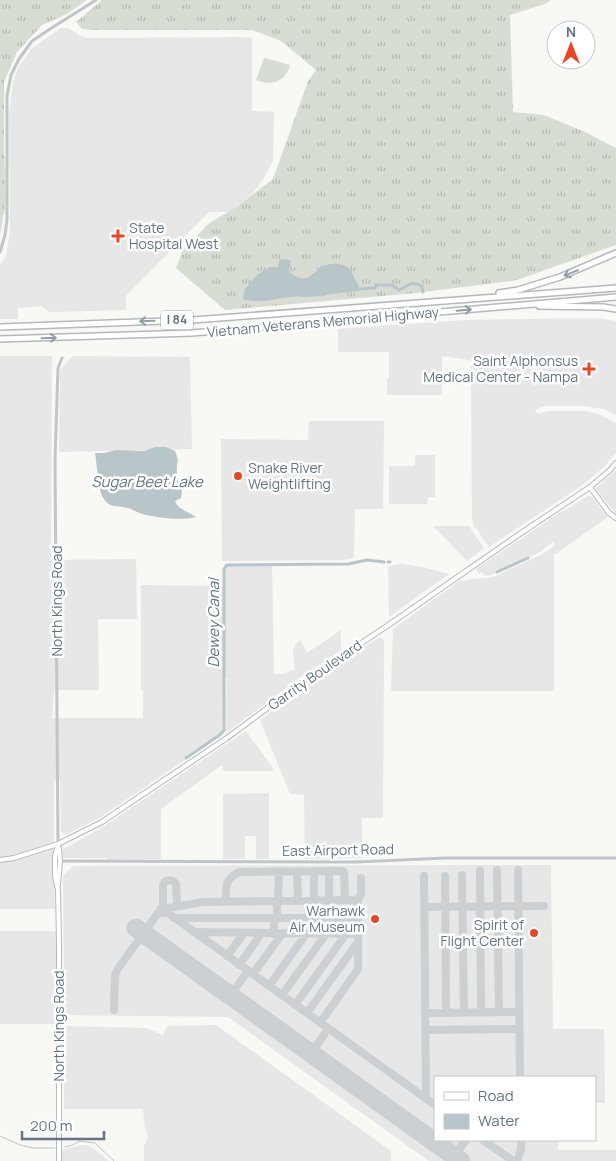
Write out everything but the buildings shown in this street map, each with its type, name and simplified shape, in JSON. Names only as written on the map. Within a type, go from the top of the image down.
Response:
[{"type":"highway","points":[[478,298],[518,290],[560,277],[616,253]]},
{"type":"highway","name":"Vietnam Veterans Memorial Highway","points":[[0,327],[193,320],[616,288]]},
{"type":"highway","name":"Vietnam Veterans Memorial Highway","points":[[0,339],[192,333],[616,297]]},
{"type":"highway","points":[[506,306],[616,309]]},
{"type":"main road","name":"Garrity Boulevard","points":[[0,860],[14,858],[58,844],[102,822],[227,738],[300,684],[513,538],[590,488],[616,463]]},
{"type":"main road","points":[[590,488],[609,513],[616,518]]},
{"type":"main road","name":"North Kings Road","points":[[58,844],[60,862],[58,890],[60,1022],[59,1161]]},
{"type":"main road","name":"North Kings Road","points":[[58,844],[55,856],[55,876],[58,890]]},
{"type":"street","points":[[0,252],[7,220],[7,96],[11,75],[19,58],[32,42],[96,0]]},
{"type":"street","name":"North Kings Road","points":[[58,844],[55,460],[58,368],[62,358]]},
{"type":"street","name":"East Airport Road","points":[[60,862],[357,862],[445,858],[616,858]]},
{"type":"shaded area","points":[[61,28],[69,28],[79,35],[88,38],[252,38],[252,111],[274,112],[273,160],[254,192],[228,212],[209,212],[126,296],[126,310],[49,312],[41,306],[18,308],[18,319],[0,319],[0,265],[6,256],[10,231],[9,113],[13,82],[18,68],[31,49]]},
{"type":"shaded area","points":[[597,318],[616,321],[616,415],[604,409],[584,406],[544,406],[535,410],[538,414],[549,411],[586,411],[601,415],[616,423],[616,453],[604,467],[581,486],[489,547],[472,520],[471,366],[476,361],[442,356],[442,395],[387,395],[389,352],[338,352],[338,329],[465,320]]},
{"type":"shaded area","points":[[0,356],[52,356],[51,560],[136,559],[137,619],[98,619],[99,690],[54,690],[52,718],[143,718],[143,690],[141,690],[141,585],[225,586],[225,566],[272,565],[274,674],[284,674],[295,669],[293,651],[295,645],[300,640],[307,653],[341,630],[341,650],[298,679],[226,733],[227,678],[223,678],[222,735],[96,820],[66,835],[61,832],[60,780],[54,781],[53,859],[55,909],[0,909]]},
{"type":"shaded area","points":[[73,356],[190,357],[192,449],[59,452],[60,370]]},
{"type":"shaded area","points":[[309,421],[384,421],[383,509],[355,509],[354,558],[343,560],[222,561],[221,439],[308,440]]},
{"type":"shaded area","points":[[415,455],[435,455],[435,497],[428,497],[427,504],[389,504],[389,466],[415,466]]},
{"type":"shaded area","points":[[616,470],[616,514],[596,489]]},
{"type":"shaded area","points":[[587,496],[591,496],[608,517],[554,554],[554,691],[391,691],[393,629],[461,580],[463,582],[493,577],[543,554],[554,546],[554,541],[540,552],[489,576],[481,572],[479,574],[476,569]]},
{"type":"shaded area","points":[[433,526],[469,526],[484,548],[467,561]]},
{"type":"shaded area","points":[[401,564],[449,574],[389,617],[388,566]]},
{"type":"shaded area","points":[[380,637],[384,640],[383,818],[362,818],[362,858],[305,859],[304,795],[290,794],[260,720],[301,689]]},
{"type":"shaded area","points":[[246,731],[273,768],[273,771],[223,771],[222,765],[161,809],[161,859],[107,860],[107,858],[63,858],[62,851],[65,848],[98,830]]},
{"type":"shaded area","points":[[269,793],[269,859],[256,859],[256,836],[245,836],[245,859],[223,859],[223,794]]},
{"type":"shaded area","points":[[551,865],[553,1029],[604,1029],[605,1103],[596,1103],[596,1076],[434,1076],[434,1141],[558,1141],[558,1150],[616,1150],[616,1161],[429,1161],[228,1017],[64,1015],[63,876],[73,866]]},
{"type":"shaded area","points":[[0,931],[56,931],[56,1024],[0,1024]]},
{"type":"shaded area","points":[[216,1025],[391,1151],[391,1161],[144,1161],[144,1145],[148,1138],[143,1109],[64,1109],[65,1026],[146,1028],[163,1035],[167,1026]]},
{"type":"shaded area","points":[[81,1145],[93,1148],[109,1161],[62,1161],[62,1150]]},
{"type":"green space","points":[[0,0],[87,0],[67,14],[42,25],[17,52],[4,82],[6,202],[0,235]]},
{"type":"green space","points":[[102,0],[551,0],[545,4],[510,15],[513,112],[544,115],[585,132],[616,148],[616,245],[517,280],[416,293],[225,310],[176,268],[182,252],[208,224],[236,207],[273,179],[308,81],[316,70],[281,41],[252,30],[82,29],[76,22]]},
{"type":"green space","points":[[264,58],[290,65],[282,79],[273,83],[256,80]]},
{"type":"water","points":[[279,260],[290,260],[289,270],[297,277],[303,278],[308,278],[320,267],[333,264],[345,266],[352,272],[360,291],[260,301],[243,299],[245,289],[257,275],[270,267],[278,267]]},
{"type":"water","name":"Sugar Beet Lake","points":[[155,447],[166,447],[175,451],[178,460],[178,486],[182,490],[181,498],[175,501],[181,508],[196,517],[177,519],[146,515],[128,508],[112,505],[104,499],[99,484],[95,453],[116,450],[144,451]]},
{"type":"waterway","points":[[360,289],[375,288],[376,285],[392,285],[399,290],[410,284],[415,284],[422,286],[423,292]]},
{"type":"waterway","name":"Dewey Canal","points":[[497,572],[528,558]]},
{"type":"waterway","name":"Dewey Canal","points":[[186,758],[224,730],[224,569],[227,565],[348,564],[367,560],[384,562]]},
{"type":"waterway","points":[[0,1136],[20,1145],[33,1148],[55,1148]]},
{"type":"waterway","points":[[65,1147],[79,1141],[95,1143],[114,1161]]},
{"type":"taxiway","points":[[497,870],[499,1012]]},
{"type":"taxiway","points":[[518,870],[520,1076]]},
{"type":"taxiway","points":[[297,871],[298,900]]},
{"type":"taxiway","points":[[314,871],[314,900]]},
{"type":"taxiway","points":[[329,871],[329,900]]},
{"type":"taxiway","points":[[226,901],[228,881],[239,872],[342,871],[344,872],[345,900]]},
{"type":"taxiway","points":[[480,871],[481,1012]]},
{"type":"taxiway","points":[[274,934],[279,872]]},
{"type":"taxiway","points":[[462,875],[464,1012]]},
{"type":"taxiway","points":[[424,876],[426,1099]]},
{"type":"taxiway","points":[[445,876],[446,1012]]},
{"type":"taxiway","points":[[320,1023],[358,969],[358,900],[361,894],[361,878]]},
{"type":"taxiway","points":[[160,910],[163,906],[163,885],[169,880],[176,884],[177,906]]},
{"type":"taxiway","points":[[114,1010],[115,976],[117,970],[162,909],[203,902],[358,900]]},
{"type":"taxiway","points":[[424,907],[544,906]]},
{"type":"taxiway","points":[[157,914],[168,913],[434,1104]]},
{"type":"taxiway","points":[[174,918],[358,918]]},
{"type":"taxiway","points":[[194,932],[358,934]]},
{"type":"taxiway","points":[[227,956],[244,933]]},
{"type":"taxiway","points":[[239,965],[261,934]]},
{"type":"taxiway","points":[[253,974],[282,934]]},
{"type":"taxiway","points":[[269,986],[306,934]]},
{"type":"taxiway","points":[[282,995],[326,934]]},
{"type":"taxiway","points":[[295,1005],[346,934]]},
{"type":"taxiway","points":[[307,1013],[358,942]]},
{"type":"taxiway","points":[[230,996],[248,971]]},
{"type":"taxiway","points":[[425,1013],[519,1012]]},
{"type":"taxiway","points":[[311,1053],[328,1029]]},
{"type":"taxiway","points":[[425,1030],[519,1029]]},
{"type":"taxiway","points":[[454,1156],[465,1141]]},
{"type":"taxiway","points":[[484,1141],[513,1161]]},
{"type":"taxiway","points":[[517,1161],[521,1149],[521,1141]]},
{"type":"runway","points":[[136,928],[461,1161]]},
{"type":"place","name":"State Hospital West","points":[[118,236]]},
{"type":"place","name":"Saint Alphonsus Medical Center - Nampa","points":[[589,369]]},
{"type":"place","name":"Snake River Weightlifting","points":[[238,476]]},
{"type":"place","name":"Warhawk Air Museum","points":[[375,919]]},
{"type":"place","name":"Spirit of Flight Center","points":[[534,933]]}]
